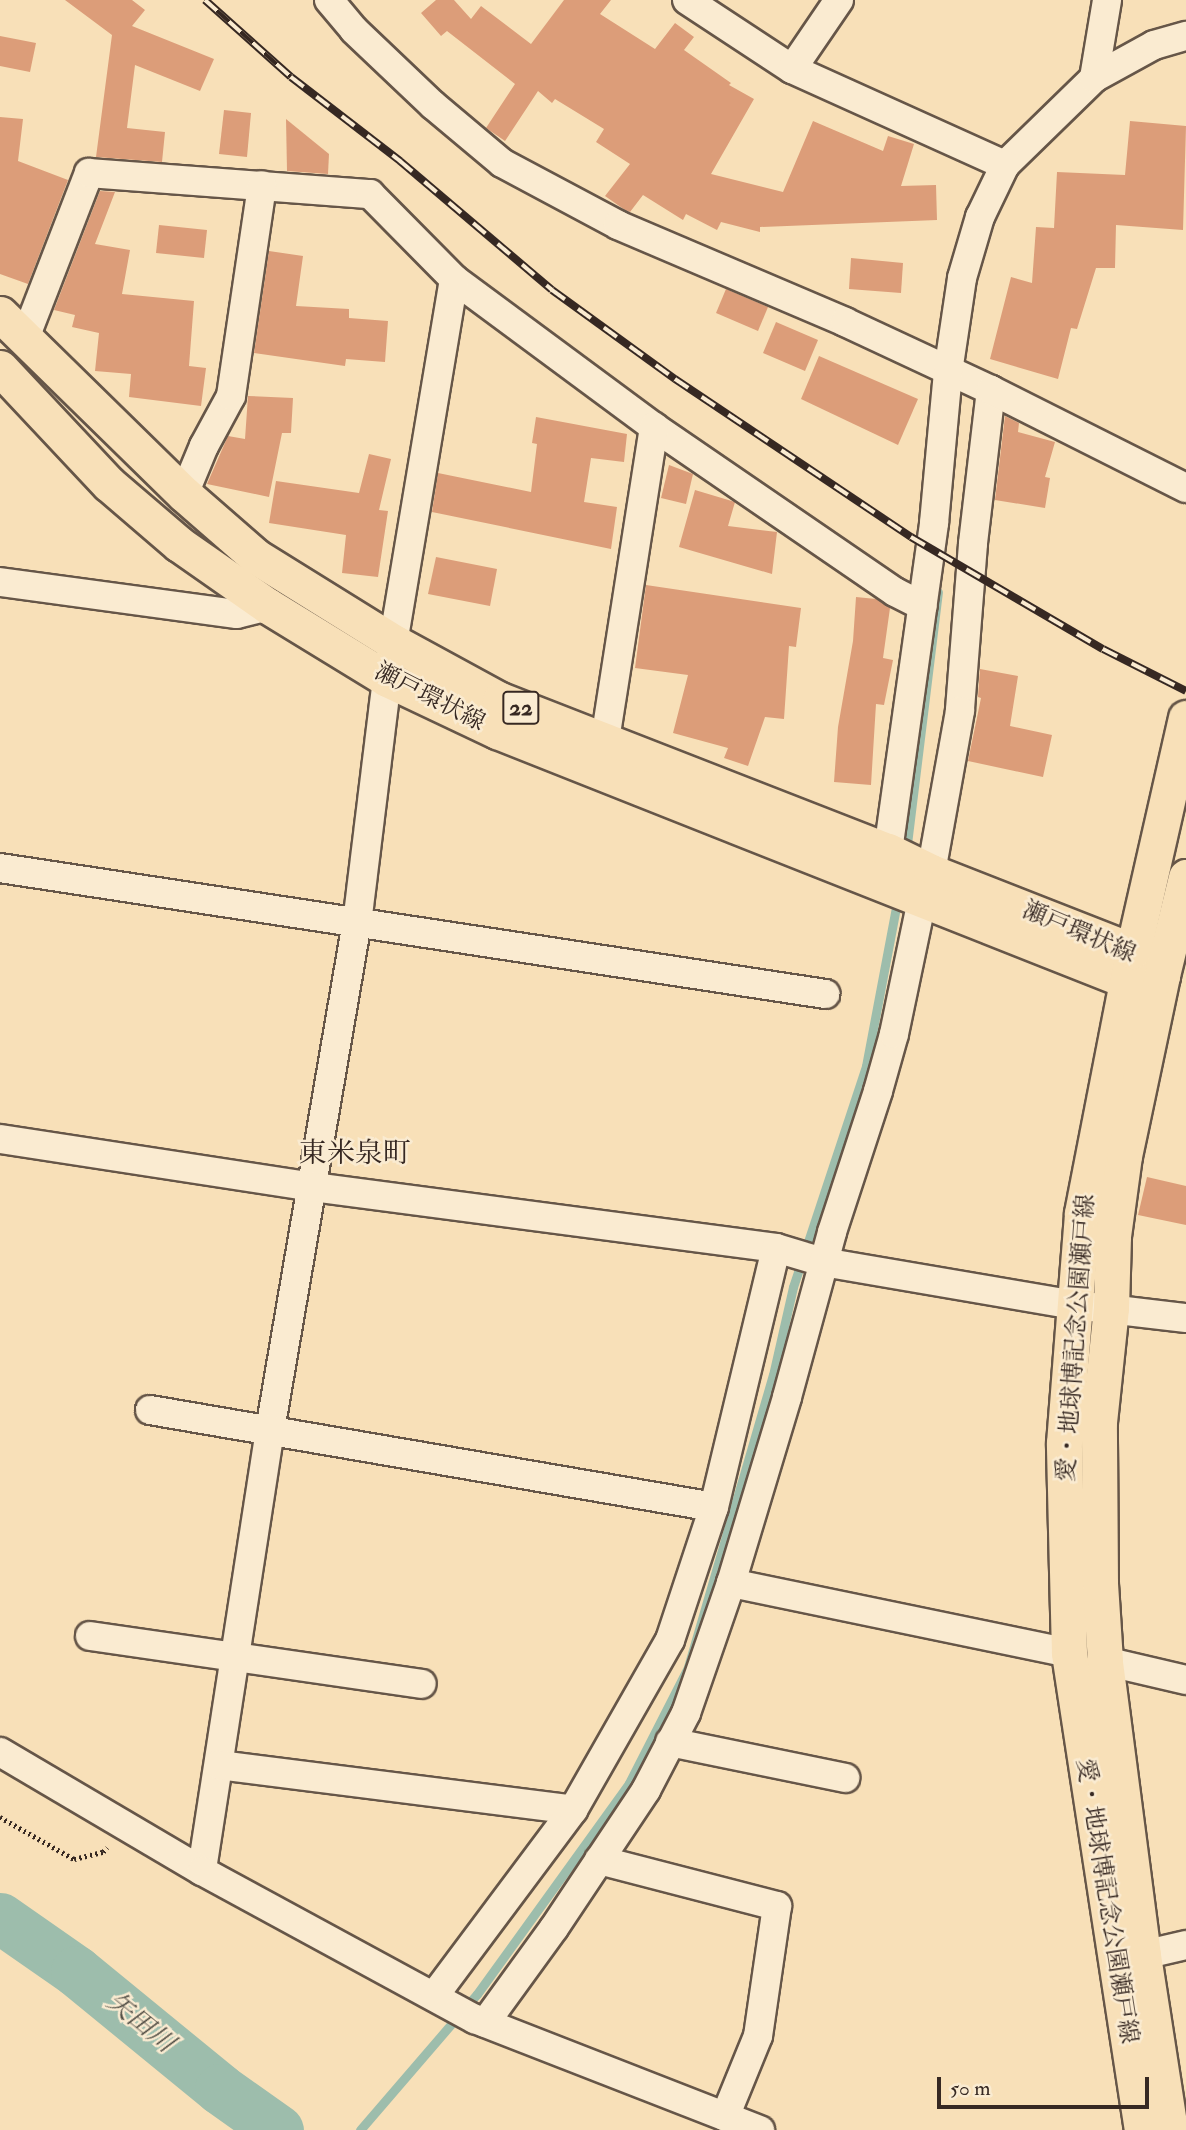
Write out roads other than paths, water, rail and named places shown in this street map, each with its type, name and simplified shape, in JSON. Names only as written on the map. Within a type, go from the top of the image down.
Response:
[{"type":"main road","name":"瀬戸環状線","points":[[0,314],[184,494],[255,556],[394,643],[500,700],[888,851],[926,886]]},
{"type":"main road","name":"瀬戸環状線","points":[[0,368],[109,484],[179,544],[268,606],[387,679],[497,731],[867,875],[926,886],[1131,966],[1162,975]]},
{"type":"main road","name":"愛・地球博記念公園瀬戸線","points":[[1142,2130],[1069,1653],[1064,1443],[1082,1213],[1131,966],[1186,718]]},
{"type":"main road","name":"愛・地球博記念公園瀬戸線","points":[[1170,2130],[1143,1955],[1105,1661],[1100,1583],[1099,1422],[1111,1308],[1114,1236],[1124,1156],[1162,975],[1186,877]]},
{"type":"street","points":[[329,0],[354,30],[433,105],[502,163],[618,225],[845,322],[991,390],[1186,488]]},
{"type":"street","points":[[687,0],[792,69],[1005,165]]},
{"type":"street","points":[[792,69],[839,0]]},
{"type":"street","points":[[1094,78],[1107,0]]},
{"type":"street","points":[[888,851],[923,606],[948,372],[962,278],[980,217],[1005,165],[1094,78],[1154,45],[1186,36]]},
{"type":"street","points":[[25,338],[89,173],[369,194],[454,279],[654,427],[895,593],[923,606]]},
{"type":"street","points":[[184,494],[231,396],[262,185]]},
{"type":"street","points":[[202,1871],[237,1658],[270,1430],[357,922],[387,679],[454,279]]},
{"type":"street","points":[[480,2021],[599,1860],[646,1790],[686,1713],[731,1583],[788,1397],[823,1262],[894,1034],[960,711],[973,544],[991,390]]},
{"type":"street","points":[[605,740],[654,427]]},
{"type":"street","points":[[0,582],[237,614],[268,606]]},
{"type":"street","points":[[0,869],[825,994]]},
{"type":"street","points":[[0,1139],[313,1186],[776,1248],[823,1262],[1075,1305],[1186,1318]]},
{"type":"street","points":[[442,2001],[573,1810],[670,1640],[714,1507],[776,1248]]},
{"type":"street","points":[[150,1410],[714,1507]]},
{"type":"street","points":[[731,1583],[1069,1653]]},
{"type":"street","points":[[90,1636],[422,1684]]},
{"type":"street","points":[[1105,1661],[1186,1680]]},
{"type":"street","points":[[670,1742],[845,1778]]},
{"type":"street","points":[[0,1752],[202,1871],[480,2021],[760,2130]]},
{"type":"street","points":[[219,1765],[573,1810]]},
{"type":"street","points":[[599,1860],[778,1906],[758,2036],[725,2117]]},
{"type":"street","points":[[1143,1955],[1186,1945]]},
{"type":"waterway","points":[[906,852],[938,592]]},
{"type":"waterway","points":[[360,2130],[477,1994],[629,1783],[688,1667],[773,1375],[793,1287],[866,1066],[898,897]]},
{"type":"waterway","name":"矢田川","points":[[0,1918],[76,1971],[220,2089],[278,2130]]},
{"type":"railway","points":[[205,0],[291,77],[400,161],[552,290],[675,379],[911,537],[1103,649],[1186,691]]},
{"type":"district","name":"東米泉町","points":[[355,1154]]}]
